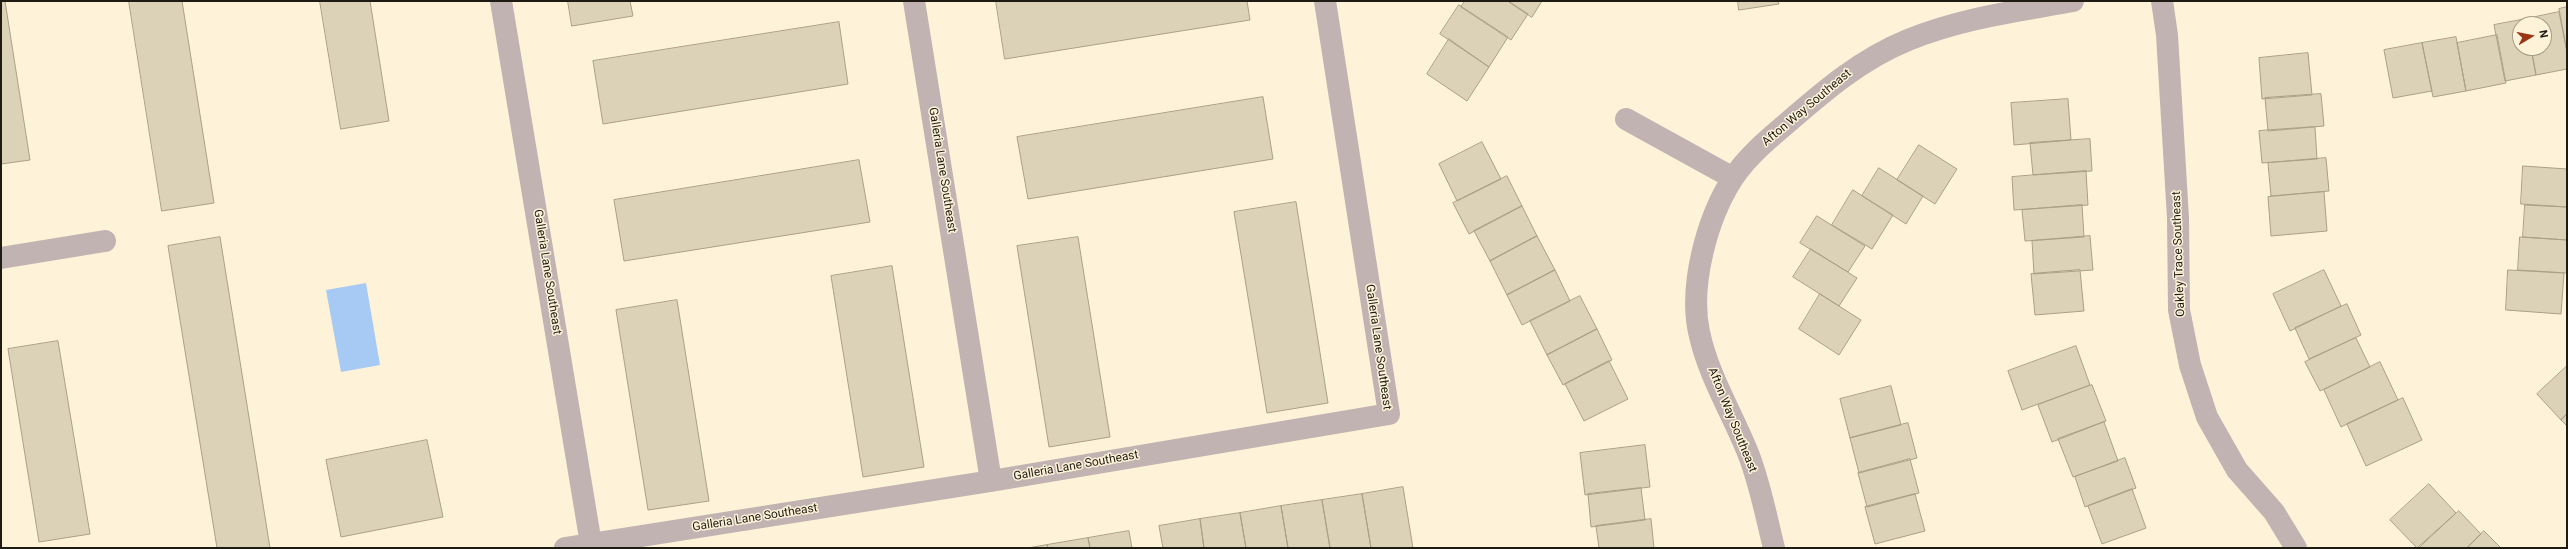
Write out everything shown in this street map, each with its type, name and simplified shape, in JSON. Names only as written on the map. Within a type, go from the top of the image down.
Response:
[{"type":"street","name":"Galleria Lane Southeast","points":[[501,1],[591,544]]},
{"type":"street","name":"Galleria Lane Southeast","points":[[914,1],[991,481]]},
{"type":"street","name":"Galleria Lane Southeast","points":[[565,548],[991,481],[1389,414],[1325,1]]},
{"type":"street","name":"Afton Way Southeast","points":[[1774,548],[1748,454],[1711,370],[1698,332],[1696,296],[1701,256],[1714,218],[1733,178],[1758,148],[1798,113],[1837,80],[1872,57],[1909,39],[1961,22],[2073,1]]},
{"type":"street","name":"Oakley Trace Southeast","points":[[2162,1],[2167,35],[2178,218],[2179,310],[2190,365],[2207,417],[2237,470],[2274,512],[2296,548]]},
{"type":"street","points":[[1626,119],[1733,178]]},
{"type":"street","points":[[1,258],[105,241]]},
{"type":"water","points":[[366,283],[380,365],[341,372],[326,290]]},
{"type":"building","points":[[1,1],[5,1],[30,160],[1,164]]},
{"type":"building","points":[[129,1],[182,1],[214,203],[162,211]]},
{"type":"building","points":[[320,1],[370,1],[389,121],[341,129]]},
{"type":"building","points":[[568,1],[630,1],[633,16],[572,26]]},
{"type":"building","points":[[996,1],[1247,1],[1250,20],[1005,59]]},
{"type":"building","points":[[1465,1],[1508,1],[1528,14],[1511,40],[1461,7]]},
{"type":"building","points":[[1508,1],[1542,1],[1532,17]]},
{"type":"building","points":[[1738,1],[1778,1],[1779,4],[1739,10]]},
{"type":"building","points":[[1459,5],[1508,37],[1489,67],[1440,34]]},
{"type":"building","points":[[2567,7],[2567,52],[2559,9]]},
{"type":"building","points":[[2559,12],[2567,52],[2567,69],[2536,75],[2532,56],[2552,56],[2552,16],[2540,16]]},
{"type":"building","points":[[839,22],[848,84],[603,124],[593,61]]},
{"type":"building","points":[[2512,22],[2512,56],[2532,56],[2536,75],[2505,81],[2494,25]]},
{"type":"building","points":[[2497,35],[2506,83],[2466,91],[2457,43]]},
{"type":"building","points":[[2456,37],[2466,91],[2433,97],[2422,43]]},
{"type":"building","points":[[1449,39],[1489,67],[1467,101],[1427,74]]},
{"type":"building","points":[[2422,43],[2432,91],[2393,98],[2384,50]]},
{"type":"building","points":[[2308,53],[2312,95],[2262,99],[2259,58]]},
{"type":"building","points":[[2321,94],[2324,126],[2268,131],[2265,98]]},
{"type":"building","points":[[1263,97],[1273,159],[1028,199],[1017,137]]},
{"type":"building","points":[[2068,99],[2071,140],[2014,145],[2011,103]]},
{"type":"building","points":[[2315,127],[2317,159],[2262,163],[2259,131]]},
{"type":"building","points":[[2090,139],[2092,171],[2033,175],[2030,143]]},
{"type":"building","points":[[1482,142],[1501,179],[1457,201],[1439,164]]},
{"type":"building","points":[[1919,145],[1957,169],[1935,204],[1897,180]]},
{"type":"building","points":[[2326,158],[2329,191],[2271,196],[2268,163]]},
{"type":"building","points":[[859,160],[870,222],[624,261],[614,200]]},
{"type":"building","points":[[2523,166],[2567,169],[2567,207],[2521,204]]},
{"type":"building","points":[[1879,168],[1923,196],[1906,224],[1862,196]]},
{"type":"building","points":[[2086,171],[2088,205],[2014,210],[2012,177]]},
{"type":"building","points":[[1507,176],[1522,206],[1469,234],[1453,203]]},
{"type":"building","points":[[1853,190],[1893,215],[1872,249],[1832,225]]},
{"type":"building","points":[[2324,192],[2327,231],[2271,236],[2268,197]]},
{"type":"building","points":[[1296,202],[1328,403],[1267,413],[1234,212]]},
{"type":"building","points":[[2082,205],[2084,237],[2025,241],[2022,210]]},
{"type":"building","points":[[2525,205],[2567,207],[2567,240],[2523,237]]},
{"type":"building","points":[[1522,206],[1537,236],[1490,261],[1474,231]]},
{"type":"building","points":[[1817,216],[1865,246],[1848,272],[1800,243]]},
{"type":"building","points":[[1537,236],[1555,270],[1507,295],[1490,261]]},
{"type":"building","points":[[2090,236],[2093,270],[2034,274],[2032,241]]},
{"type":"building","points":[[220,237],[270,548],[217,548],[168,246]]},
{"type":"building","points":[[1078,237],[1110,437],[1049,447],[1017,246]]},
{"type":"building","points":[[2520,237],[2567,240],[2567,273],[2518,270]]},
{"type":"building","points":[[1811,249],[1857,278],[1839,306],[1793,277]]},
{"type":"building","points":[[892,266],[924,467],[863,477],[831,276]]},
{"type":"building","points":[[1555,270],[1570,301],[1522,325],[1507,295]]},
{"type":"building","points":[[2080,270],[2084,311],[2035,315],[2031,274]]},
{"type":"building","points":[[2324,270],[2341,306],[2290,331],[2273,294]]},
{"type":"building","points":[[2508,270],[2564,273],[2561,314],[2506,310]]},
{"type":"building","points":[[1820,294],[1861,320],[1839,355],[1799,329]]},
{"type":"building","points":[[1580,296],[1597,329],[1547,355],[1530,321]]},
{"type":"building","points":[[677,300],[709,501],[648,510],[616,310]]},
{"type":"building","points":[[2347,304],[2361,335],[2309,359],[2295,328]]},
{"type":"building","points":[[1597,329],[1612,360],[1563,385],[1547,355]]},
{"type":"building","points":[[2356,338],[2370,367],[2320,391],[2305,362]]},
{"type":"building","points":[[58,341],[90,534],[39,542],[8,349]]},
{"type":"building","points":[[2076,346],[2090,385],[2022,410],[2008,371]]},
{"type":"building","points":[[1609,361],[1628,399],[1584,421],[1565,384]]},
{"type":"building","points":[[2380,362],[2398,400],[2341,427],[2324,390]]},
{"type":"building","points":[[2567,366],[2567,414],[2561,420],[2537,394]]},
{"type":"building","points":[[2092,385],[2106,421],[2052,442],[2038,405]]},
{"type":"building","points":[[1891,386],[1901,425],[1850,438],[1840,399]]},
{"type":"building","points":[[2403,398],[2422,440],[2366,466],[2347,424]]},
{"type":"building","points":[[2567,414],[2567,426],[2561,420]]},
{"type":"building","points":[[2104,422],[2118,461],[2073,477],[2058,439]]},
{"type":"building","points":[[1908,423],[1917,458],[1859,473],[1850,438]]},
{"type":"building","points":[[427,440],[443,517],[341,537],[326,460]]},
{"type":"building","points":[[1645,445],[1650,487],[1585,495],[1580,453]]},
{"type":"building","points":[[2125,458],[2136,488],[2085,507],[2075,477]]},
{"type":"building","points":[[1910,459],[1919,493],[1867,507],[1858,473]]},
{"type":"building","points":[[2429,484],[2456,513],[2417,548],[2390,520]]},
{"type":"building","points":[[1403,487],[1413,548],[1371,548],[1362,494]]},
{"type":"building","points":[[1641,488],[1645,520],[1591,527],[1588,494]]},
{"type":"building","points":[[2132,489],[2146,528],[2102,544],[2088,506]]},
{"type":"building","points":[[1362,494],[1371,548],[1330,548],[1322,500]]},
{"type":"building","points":[[1915,494],[1925,531],[1875,544],[1865,507]]},
{"type":"building","points":[[1322,500],[1330,548],[1288,548],[1281,506]]},
{"type":"building","points":[[1281,506],[1288,548],[1246,548],[1240,513]]},
{"type":"building","points":[[2459,511],[2481,534],[2467,548],[2419,548]]},
{"type":"building","points":[[1240,513],[1246,548],[1204,548],[1200,519]]},
{"type":"building","points":[[1200,519],[1204,548],[1163,548],[1159,526]]},
{"type":"building","points":[[1651,519],[1654,548],[1599,548],[1596,526]]},
{"type":"building","points":[[1129,531],[1132,548],[1090,548],[1088,538]]},
{"type":"building","points":[[2484,531],[2501,548],[2467,548]]},
{"type":"building","points":[[1088,538],[1090,548],[1048,548],[1047,545]]},
{"type":"building","points":[[1047,545],[1048,548],[1028,548]]}]
